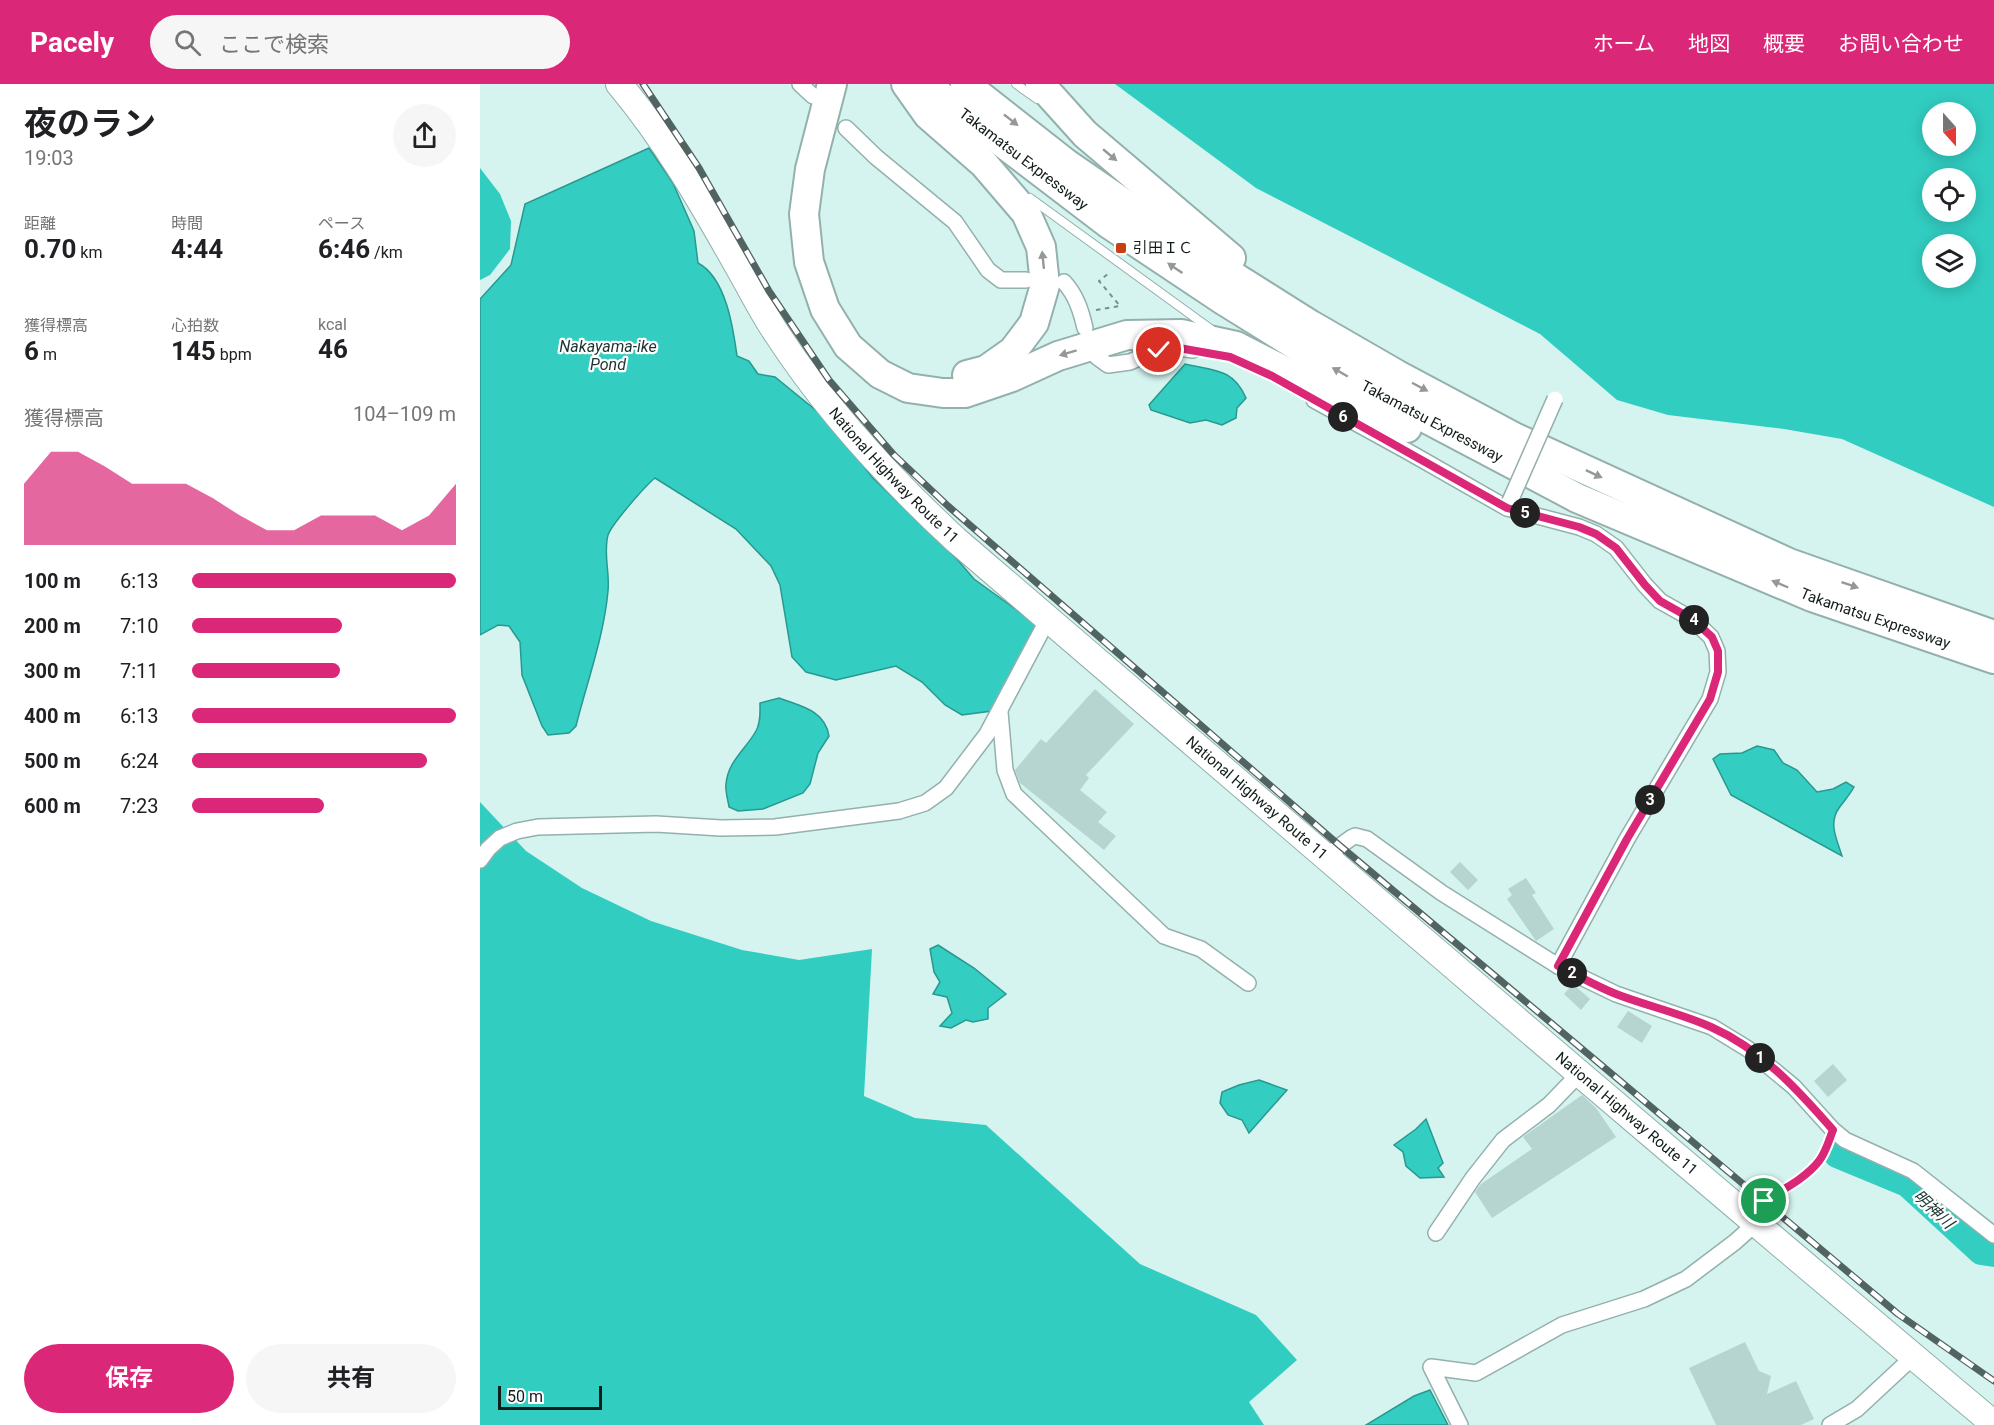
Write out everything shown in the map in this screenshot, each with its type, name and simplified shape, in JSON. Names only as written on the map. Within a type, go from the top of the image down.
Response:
[{"type":"highway","name":"National Highway Route 11","points":[[619,84],[646,117],[693,188],[776,333],[820,397],[912,499],[956,540],[1325,857],[1750,1220],[1994,1424]]},
{"type":"highway","points":[[846,84],[823,169],[818,215],[821,261],[836,305],[858,339],[886,364],[912,375],[951,378],[986,370],[1013,351],[1034,323],[1045,285],[1041,247],[1026,213],[984,164],[928,115],[906,84]]},
{"type":"highway","name":"Takamatsu Expressway","points":[[925,84],[1109,224],[1223,300],[1332,368],[1577,498],[1812,597],[1994,658]]},
{"type":"highway","name":"Takamatsu Expressway","points":[[965,84],[1067,164],[1195,252],[1311,325],[1396,374],[1516,438],[1789,563],[1994,635]]},
{"type":"highway","points":[[823,90],[804,214],[809,262],[825,309],[848,346],[880,374],[908,388],[943,393],[964,393],[1012,377],[1058,356],[1127,335],[1181,334],[1236,346],[1334,396],[1404,426],[1491,472],[1650,529]]},
{"type":"highway","points":[[1044,99],[1311,325]]},
{"type":"street","points":[[800,84],[823,90]]},
{"type":"street","points":[[846,128],[876,157],[955,222],[988,270],[1001,280],[1026,280]]},
{"type":"street","points":[[1064,282],[1072,291],[1085,328]]},
{"type":"street","points":[[1097,357],[1108,365],[1130,362],[1159,350],[1179,348],[1230,357],[1272,376],[1507,508],[1579,527],[1596,534],[1616,548],[1660,601],[1692,619],[1712,637],[1718,651],[1718,672],[1710,699],[1627,839],[1558,966]]},
{"type":"street","points":[[1507,508],[1555,399]]},
{"type":"street","points":[[480,860],[500,838],[517,831],[538,827],[656,824],[722,828],[775,827],[899,811],[925,803],[946,788],[987,735],[1048,619]]},
{"type":"street","points":[[1000,712],[1005,770],[1014,795],[1164,936],[1201,948],[1248,983]]},
{"type":"street","points":[[1325,857],[1355,836],[1367,839],[1442,893],[1558,966],[1616,994],[1712,1027],[1773,1067],[1845,1140],[1913,1171],[1994,1235]]},
{"type":"street","points":[[1436,1233],[1473,1178],[1503,1140],[1549,1105],[1579,1074]]},
{"type":"street","points":[[1460,1425],[1431,1367],[1476,1372],[1562,1324],[1644,1299],[1686,1279],[1735,1242],[1750,1220]]},
{"type":"street","points":[[1830,1425],[1857,1409],[1914,1357]]},
{"type":"lane","points":[[1016,84],[1044,99]]},
{"type":"lane","points":[[984,164],[1111,258],[1236,346]]},
{"type":"path","points":[[1081,312],[1120,306],[1099,281],[1109,273]]},
{"type":"path","points":[[1750,1220],[1819,1162],[1833,1130]]},
{"type":"shaded area","points":[[1115,84],[1994,84],[1994,507],[1842,439],[1784,429],[1668,415],[1617,400],[1540,334],[1256,188]]},
{"type":"shaded area","points":[[480,168],[500,194],[511,221],[510,249],[490,275],[480,280]]},
{"type":"shaded area","points":[[480,802],[526,851],[582,888],[651,921],[742,950],[799,960],[872,949],[864,1096],[915,1118],[986,1125],[1140,1264],[1256,1315],[1297,1360],[1249,1402],[1264,1425],[480,1425]]},
{"type":"water","name":"Nakayama-ike Pond","points":[[649,148],[673,183],[694,231],[698,263],[708,270],[722,291],[737,356],[749,361],[758,374],[775,377],[829,421],[872,477],[956,558],[974,579],[1036,624],[992,711],[962,715],[945,705],[922,682],[896,666],[836,680],[806,672],[792,657],[780,585],[771,566],[736,529],[655,478],[629,505],[608,535],[606,549],[608,591],[603,625],[576,726],[569,733],[548,735],[542,726],[522,675],[520,642],[509,626],[498,625],[480,635],[480,299],[511,265],[525,204]]},
{"type":"water","points":[[1185,364],[1222,372],[1235,381],[1246,398],[1237,408],[1236,418],[1222,425],[1206,420],[1190,423],[1151,410],[1149,405]]},
{"type":"water","points":[[779,698],[817,715],[827,727],[829,736],[818,753],[810,784],[803,793],[763,809],[738,811],[729,807],[726,790],[727,776],[758,728],[760,703]]},
{"type":"water","points":[[1757,746],[1774,750],[1783,763],[1797,770],[1817,792],[1833,789],[1846,782],[1854,787],[1839,808],[1834,820],[1834,832],[1842,856],[1731,795],[1713,759],[1720,754],[1742,753]]},
{"type":"water","points":[[938,945],[974,968],[1006,994],[988,1008],[988,1019],[973,1022],[966,1020],[951,1028],[940,1026],[952,1013],[947,997],[933,994],[940,982],[934,972],[930,949]]},
{"type":"water","points":[[1259,1080],[1287,1090],[1249,1133],[1242,1120],[1228,1115],[1220,1103],[1222,1092]]},
{"type":"water","points":[[1426,1119],[1443,1163],[1438,1168],[1444,1177],[1420,1178],[1406,1166],[1403,1152],[1394,1145]]},
{"type":"water","points":[[1430,1390],[1448,1425],[1366,1425],[1414,1396]]},
{"type":"building","points":[[1095,689],[1134,724],[1086,775],[1089,778],[1080,790],[1107,812],[1098,822],[1116,836],[1104,850],[1020,783],[1015,770],[1041,739],[1046,743]]},
{"type":"building","points":[[1460,862],[1478,880],[1468,890],[1450,872]]},
{"type":"building","points":[[1526,878],[1536,893],[1532,895],[1554,929],[1536,941],[1507,899],[1512,895],[1508,889]]},
{"type":"building","points":[[1573,984],[1590,999],[1581,1010],[1564,994]]},
{"type":"building","points":[[1628,1011],[1652,1026],[1642,1043],[1617,1027]]},
{"type":"building","points":[[1833,1064],[1847,1080],[1828,1097],[1814,1081]]},
{"type":"building","points":[[1582,1095],[1596,1108],[1616,1137],[1492,1218],[1475,1192],[1481,1184],[1532,1149],[1523,1137]]},
{"type":"building","points":[[1745,1342],[1759,1371],[1771,1376],[1767,1394],[1796,1381],[1814,1419],[1801,1425],[1716,1425],[1689,1368]]},
{"type":"waterway","name":"明神川","points":[[1837,1155],[1907,1184],[1981,1252],[1994,1254]]},
{"type":"railway","points":[[643,84],[699,168],[769,291],[829,380],[894,455],[948,506],[1339,845],[1898,1314],[1994,1381]]},
{"type":"place","name":"引田ＩＣ","points":[[1121,248]]},
{"type":"route","points":[[1159,350],[1179,348],[1230,357],[1272,376],[1507,508],[1579,527],[1596,534],[1616,548],[1660,601],[1692,619],[1712,637],[1718,651],[1718,672],[1710,699],[1627,839],[1558,966],[1616,994],[1712,1027],[1773,1067],[1833,1130],[1819,1162],[1764,1201]]}]
